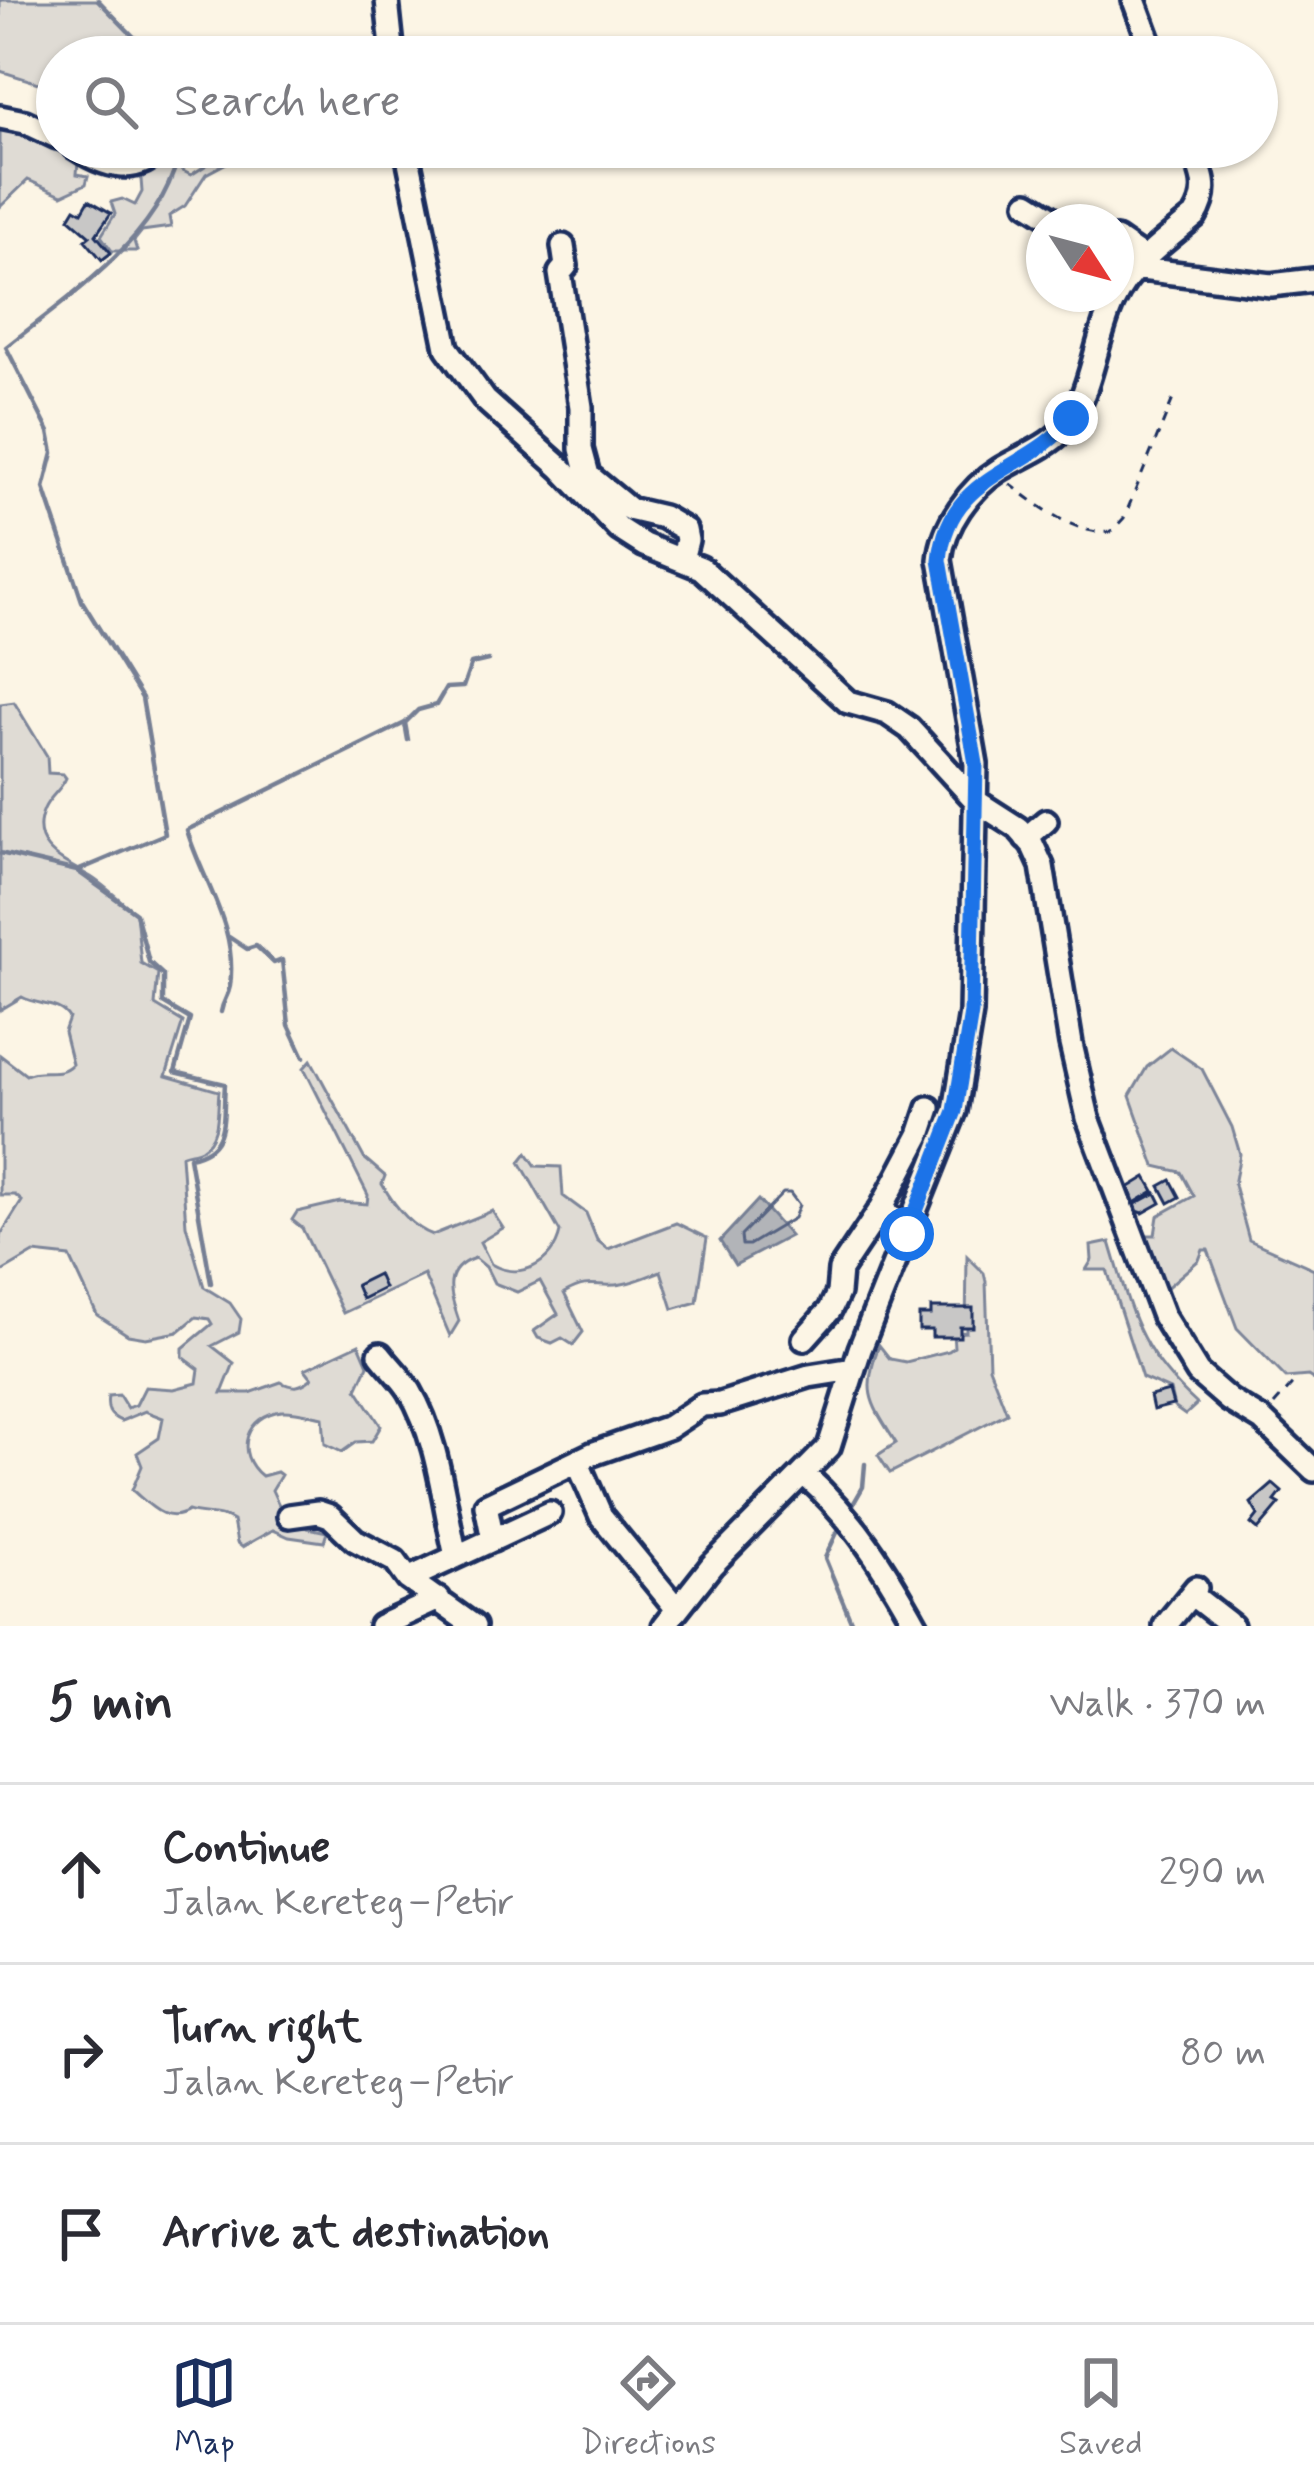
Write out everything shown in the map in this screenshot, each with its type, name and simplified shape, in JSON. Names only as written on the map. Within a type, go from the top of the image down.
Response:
[{"type":"street","points":[[387,0],[391,36]]},
{"type":"street","points":[[1134,0],[1147,36]]},
{"type":"street","points":[[0,117],[36,127]]},
{"type":"street","points":[[410,168],[447,348],[465,376],[619,529],[710,576],[848,701],[887,713],[909,728],[976,801],[1026,838],[1042,866],[1070,1044],[1088,1118],[1163,1316],[1198,1373],[1262,1420],[1314,1470]]},
{"type":"street","points":[[577,1461],[601,1516],[670,1617],[712,1565],[832,1442],[853,1369],[947,1136],[971,1013],[974,743],[940,560],[947,532],[962,506],[994,472],[1051,441],[1071,418],[1111,306],[1139,264],[1202,206],[1204,182],[1199,168]]},
{"type":"street","points":[[563,246],[566,266],[560,273],[588,475],[628,509],[663,517],[685,530],[682,560]]},
{"type":"street","points":[[1134,259],[1139,264],[1271,285],[1314,280]]},
{"type":"street","points":[[1026,838],[1046,821]]},
{"type":"street","points":[[804,1339],[830,1310],[838,1293],[840,1270],[881,1207],[920,1135],[929,1108]]},
{"type":"street","points":[[881,1207],[907,1234]]},
{"type":"street","points":[[380,1354],[410,1391],[442,1475],[441,1493],[456,1556]]},
{"type":"street","points":[[493,1540],[486,1505],[577,1461],[669,1427],[707,1403],[720,1404],[823,1373],[853,1369]]},
{"type":"street","points":[[805,1474],[878,1555],[917,1626]]},
{"type":"street","points":[[289,1516],[326,1514],[355,1540],[392,1558],[408,1579],[474,1626]]},
{"type":"street","points":[[408,1579],[550,1514]]},
{"type":"street","points":[[1165,1626],[1194,1591],[1232,1626]]},
{"type":"street","points":[[380,1626],[439,1599]]},
{"type":"path","points":[[994,472],[1057,516],[1101,533],[1111,532],[1124,518],[1175,394]]},
{"type":"path","points":[[1262,1420],[1297,1379]]},
{"type":"shaded area","points":[[0,0],[98,0],[133,36],[36,36],[36,82],[0,71]]},
{"type":"shaded area","points":[[0,128],[36,140],[36,168],[78,168],[77,174],[88,176],[86,184],[62,195],[28,180],[0,207]]},
{"type":"shaded area","points":[[152,168],[182,168],[191,175],[202,168],[217,168],[206,174],[185,206],[169,216],[171,227],[142,231],[134,241],[137,251],[112,251],[101,236],[115,214],[111,202],[122,199],[135,205],[142,192],[141,179]]},
{"type":"shaded area","points":[[14,702],[47,756],[48,773],[66,778],[44,809],[40,823],[45,844],[136,913],[141,963],[158,973],[155,1005],[183,1022],[166,1076],[219,1091],[212,1138],[201,1149],[181,1155],[186,1225],[204,1287],[230,1303],[241,1319],[239,1332],[212,1346],[234,1363],[222,1393],[250,1393],[281,1382],[301,1385],[312,1378],[305,1369],[359,1344],[368,1365],[357,1389],[381,1426],[372,1441],[356,1442],[342,1452],[325,1444],[323,1417],[287,1411],[260,1420],[248,1436],[253,1467],[262,1476],[281,1475],[272,1490],[287,1518],[327,1532],[324,1542],[273,1530],[242,1547],[228,1518],[188,1511],[165,1514],[132,1490],[142,1466],[137,1453],[159,1438],[163,1418],[145,1411],[121,1421],[109,1412],[108,1396],[119,1395],[127,1408],[136,1405],[145,1387],[174,1389],[197,1383],[199,1369],[183,1357],[183,1348],[212,1324],[209,1319],[196,1317],[178,1332],[146,1338],[128,1335],[97,1315],[70,1257],[34,1253],[0,1273],[0,1236],[22,1201],[15,1195],[0,1195],[0,1055],[26,1075],[72,1064],[65,1013],[22,997],[0,1010],[0,704]]},
{"type":"shaded area","points":[[1171,1048],[1202,1069],[1232,1127],[1240,1154],[1234,1185],[1249,1240],[1314,1269],[1314,1380],[1286,1378],[1237,1328],[1208,1250],[1165,1289],[1168,1306],[1208,1389],[1175,1353],[1155,1320],[1137,1235],[1155,1235],[1158,1216],[1194,1196],[1181,1172],[1155,1166],[1130,1096],[1147,1067]]},
{"type":"shaded area","points":[[311,1060],[364,1158],[385,1176],[382,1184],[398,1207],[425,1231],[433,1235],[492,1211],[503,1228],[480,1242],[491,1264],[513,1271],[543,1261],[560,1232],[520,1162],[527,1153],[536,1166],[561,1167],[563,1196],[586,1213],[597,1240],[608,1249],[676,1223],[707,1238],[697,1302],[673,1309],[661,1271],[622,1284],[581,1286],[564,1293],[583,1332],[573,1345],[562,1338],[552,1343],[538,1338],[534,1331],[558,1314],[540,1281],[517,1292],[494,1283],[475,1258],[453,1276],[451,1292],[459,1321],[450,1336],[424,1275],[343,1313],[302,1228],[292,1220],[297,1212],[340,1202],[367,1204],[368,1195],[304,1068]]},
{"type":"shaded area","points":[[1110,1242],[1140,1331],[1162,1367],[1197,1404],[1185,1415],[1174,1407],[1170,1390],[1142,1378],[1107,1270],[1086,1270],[1092,1260],[1091,1246]]},
{"type":"shaded area","points":[[967,1256],[984,1273],[989,1367],[1007,1413],[890,1473],[878,1455],[896,1443],[875,1407],[870,1387],[879,1345],[890,1359],[906,1362],[954,1347],[953,1333],[966,1332]]},
{"type":"water","points":[[758,1200],[790,1236],[735,1265],[720,1241]]},
{"type":"building","points":[[89,200],[111,213],[96,235],[111,253],[102,260],[85,240],[90,236],[69,218],[75,208],[82,212]]},
{"type":"building","points":[[1146,1177],[1154,1191],[1131,1205],[1123,1191]]},
{"type":"building","points":[[1171,1180],[1180,1197],[1169,1203],[1160,1186]]},
{"type":"building","points":[[1156,1193],[1161,1203],[1143,1213],[1137,1211],[1134,1205]]},
{"type":"building","points":[[378,1274],[384,1288],[362,1299],[356,1285]]},
{"type":"building","points":[[931,1308],[973,1308],[973,1327],[960,1327],[960,1337],[932,1337],[932,1330],[919,1330],[919,1315],[931,1315]]},
{"type":"building","points":[[1169,1391],[1173,1405],[1153,1410],[1150,1396]]},
{"type":"building","points":[[1273,1484],[1282,1492],[1275,1501],[1280,1504],[1258,1530],[1251,1524],[1258,1515],[1251,1503]]},
{"type":"waterway","points":[[98,0],[133,36]]},
{"type":"waterway","points":[[77,871],[165,834],[142,698],[82,601],[44,488],[53,453],[49,432],[6,347],[86,284],[136,235],[156,208],[174,168]]},
{"type":"waterway","points":[[408,740],[405,723],[418,710],[436,705],[446,688],[463,687],[471,664],[488,660]]},
{"type":"waterway","points":[[221,1012],[230,986],[229,944],[187,830],[405,723]]},
{"type":"waterway","points":[[0,853],[77,871],[136,913],[149,962],[163,975],[163,1003],[190,1019],[175,1072],[225,1084],[218,1140],[189,1157],[211,1283]]},
{"type":"waterway","points":[[229,937],[247,949],[256,946],[274,963],[282,960],[289,1025],[304,1057]]},
{"type":"waterway","points":[[848,1513],[863,1487],[865,1464]]},
{"type":"waterway","points":[[842,1522],[825,1558],[853,1626]]},
{"type":"route","points":[[907,1234],[955,1111],[971,1013],[976,764],[941,546],[962,506],[983,481],[1051,441],[1071,418]]}]
